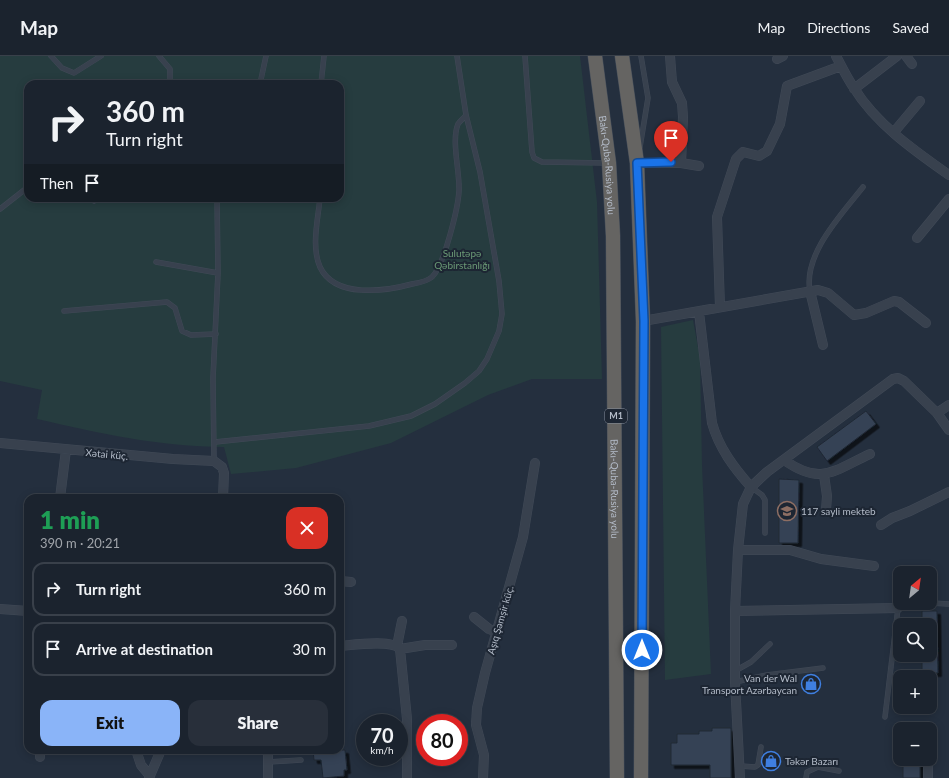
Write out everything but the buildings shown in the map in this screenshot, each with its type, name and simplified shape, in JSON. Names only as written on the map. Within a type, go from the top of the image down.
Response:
[{"type":"highway","name":"Bakı-Quba-Rusiya yolu","points":[[596,56],[609,163],[613,236],[615,313],[617,778]]},
{"type":"highway","points":[[622,56],[637,163],[644,321],[641,778]]},
{"type":"highway","points":[[642,744],[646,778]]},
{"type":"street","points":[[670,56],[672,82],[682,103],[684,117],[681,163]]},
{"type":"street","points":[[836,56],[854,89],[862,100],[894,132],[926,159],[949,175]]},
{"type":"street","points":[[854,89],[897,56]]},
{"type":"street","points":[[906,56],[912,64]]},
{"type":"street","points":[[720,307],[717,217],[736,159],[743,152],[760,156],[767,151],[780,124],[787,86],[842,66]]},
{"type":"street","points":[[894,132],[920,101]]},
{"type":"street","points":[[637,163],[681,163],[699,166]]},
{"type":"street","points":[[917,238],[949,199]]},
{"type":"street","points":[[644,321],[818,290],[828,294],[854,315],[866,313],[894,301],[899,302],[926,323]]},
{"type":"street","points":[[810,291],[823,345]]},
{"type":"street","points":[[700,312],[712,422],[715,433],[728,458],[752,487]]},
{"type":"street","points":[[740,778],[735,682],[734,611],[741,513],[752,487],[758,479],[893,379],[898,378],[904,381],[937,413],[949,430]]},
{"type":"street","points":[[937,413],[949,405]]},
{"type":"street","name":"Xətai küç.","points":[[0,443],[66,450],[214,461]]},
{"type":"street","points":[[60,494],[66,450]]},
{"type":"street","points":[[784,460],[806,473],[824,474],[870,454]]},
{"type":"street","points":[[214,461],[222,467],[224,473],[223,494]]},
{"type":"street","name":"Aşıq Şəmşir küç.","points":[[483,778],[484,755],[476,718],[485,673],[523,537],[535,463]]},
{"type":"street","points":[[824,474],[827,496],[826,510]]},
{"type":"street","points":[[882,525],[892,518],[949,492]]},
{"type":"street","points":[[738,550],[790,550],[821,559],[874,566]]},
{"type":"street","points":[[344,581],[351,582]]},
{"type":"street","points":[[734,611],[893,608]]},
{"type":"street","points":[[0,609],[24,611]]},
{"type":"street","points":[[474,617],[496,632]]},
{"type":"street","points":[[402,621],[399,647],[407,719],[407,778]]},
{"type":"street","points":[[344,646],[386,644],[399,647],[452,645]]},
{"type":"street","points":[[137,754],[141,765],[149,777]]},
{"type":"street","points":[[149,777],[159,754]]},
{"type":"street","points":[[268,754],[268,778]]},
{"type":"street","points":[[928,766],[928,778]]},
{"type":"lane","points":[[51,56],[62,68],[74,73],[101,56]]},
{"type":"lane","points":[[158,56],[170,69],[170,80]]},
{"type":"lane","points":[[261,80],[266,56]]},
{"type":"lane","points":[[321,80],[324,56]]},
{"type":"lane","points":[[215,442],[369,426],[411,416],[435,404],[466,383],[479,370],[499,331],[502,314],[499,281],[483,187],[466,115],[457,56]]},
{"type":"lane","points":[[525,56],[532,152],[534,158],[542,162],[609,163]]},
{"type":"lane","points":[[637,163],[647,112],[648,98],[641,56]]},
{"type":"lane","points":[[320,202],[317,256],[322,271],[333,281],[349,288],[362,291],[378,291],[427,280],[435,273],[444,254],[458,200],[459,178],[456,132],[459,124],[466,115]]},
{"type":"lane","points":[[810,291],[808,284],[810,271],[822,243],[830,229],[863,187]]},
{"type":"lane","points":[[0,209],[24,190]]},
{"type":"lane","points":[[214,461],[215,442],[213,378],[218,273],[217,202]]},
{"type":"lane","points":[[156,262],[218,273]]},
{"type":"lane","points":[[64,312],[167,302],[175,308],[182,331],[191,334],[216,334]]},
{"type":"lane","points":[[752,487],[762,494],[765,500],[764,533]]},
{"type":"lane","points":[[937,603],[949,604]]},
{"type":"lane","points":[[885,717],[898,610]]},
{"type":"lane","points":[[735,672],[751,662],[770,644]]},
{"type":"lane","points":[[735,682],[767,675],[823,668]]},
{"type":"lane","points":[[740,766],[755,767],[758,765],[761,747]]},
{"type":"lane","points":[[268,762],[300,760]]},
{"type":"lane","points":[[806,778],[807,772],[818,767],[839,771]]},
{"type":"green space","name":"Sulutəpə Qəbirstanlığı","points":[[0,56],[580,56],[597,202],[602,379],[532,379],[488,395],[391,443],[296,468],[231,474],[224,447],[177,445],[153,442],[106,434],[37,419],[42,390],[0,381]]},
{"type":"green space","points":[[693,320],[700,358],[702,465],[711,674],[665,680],[661,327]]},
{"type":"place","name":"117 sayli mekteb","points":[[787,511]]},
{"type":"place","name":"Van der Wal Transport Azərbaycan","points":[[811,684]]},
{"type":"place","name":"Təkər Bazarı","points":[[771,761]]},
{"type":"route","points":[[642,650],[644,321],[637,163],[671,162]]}]
